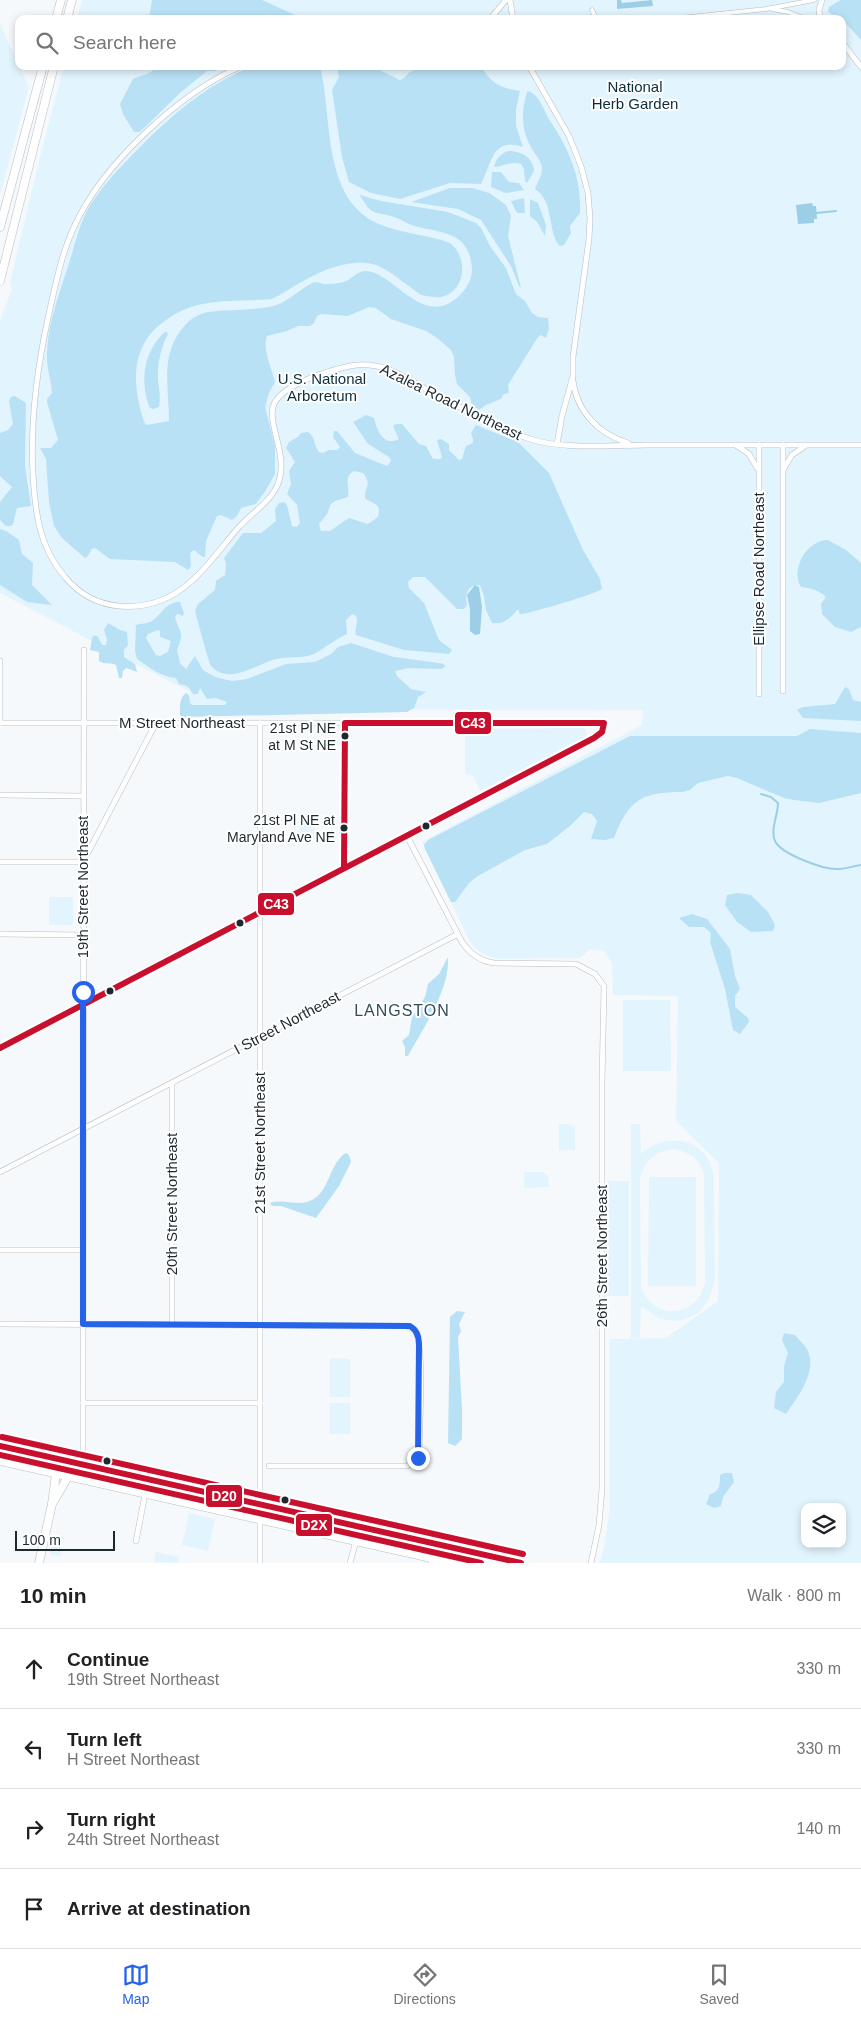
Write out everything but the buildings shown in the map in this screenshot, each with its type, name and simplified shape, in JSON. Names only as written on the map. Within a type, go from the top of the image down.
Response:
[{"type":"main road","points":[[57,15],[61,0]]},
{"type":"main road","points":[[68,15],[72,0]]},
{"type":"main road","points":[[0,227],[42,70]]},
{"type":"main road","points":[[0,281],[53,70]]},
{"type":"main road","points":[[0,1446],[517,1563]]},
{"type":"main road","points":[[39,1563],[52,1504],[56,1474],[48,1456]]},
{"type":"main road","points":[[0,1461],[356,1541],[432,1561],[453,1563]]},
{"type":"main road","points":[[52,1504],[68,1477],[81,1463]]},
{"type":"street","points":[[493,15],[506,0]]},
{"type":"street","points":[[510,0],[512,15]]},
{"type":"street","points":[[706,15],[814,0]]},
{"type":"street","points":[[820,15],[822,0]]},
{"type":"street","points":[[766,8],[796,15]]},
{"type":"street","points":[[592,10],[594,15]]},
{"type":"street","points":[[846,47],[861,67]]},
{"type":"street","name":"Azalea Road Northeast","points":[[233,70],[192,94],[127,152],[89,198],[68,241],[43,340],[35,394],[32,441],[33,477],[40,530],[45,547],[64,576],[79,591],[92,599],[106,604],[141,605],[162,600],[186,587],[212,562],[241,524],[269,499],[276,488],[282,465],[273,416],[276,400],[292,387],[338,369],[354,365],[371,365],[393,370],[442,398],[518,434],[535,440],[557,444],[860,444]]},
{"type":"street","points":[[530,70],[569,136],[582,166],[588,193],[590,239],[573,357],[573,376],[562,416],[557,444]]},
{"type":"street","name":"Azalea Road Northeast","points":[[573,376],[577,400],[587,416],[612,437],[634,445]]},
{"type":"street","points":[[734,445],[750,454],[759,473]]},
{"type":"street","name":"Ellipse Road Northeast","points":[[759,445],[759,694]]},
{"type":"street","points":[[783,445],[783,691]]},
{"type":"street","points":[[783,474],[788,460],[796,450],[808,445]]},
{"type":"street","name":"19th Street Northeast","points":[[81,1463],[83,1452],[82,1005],[84,650]]},
{"type":"street","points":[[0,661],[0,723]]},
{"type":"street","name":"M Street Northeast","points":[[0,723],[604,723],[602,732],[594,738],[407,836]]},
{"type":"street","points":[[0,862],[83,862],[156,723]]},
{"type":"street","name":"21st Street Northeast","points":[[260,723],[260,1563]]},
{"type":"street","points":[[344,868],[345,723]]},
{"type":"street","points":[[0,795],[83,796]]},
{"type":"street","points":[[0,1048],[407,836],[458,934]]},
{"type":"street","points":[[0,934],[83,934]]},
{"type":"street","name":"26th Street Northeast","points":[[458,934],[470,953],[487,962],[501,964],[576,964],[595,974],[604,986],[602,1084],[602,1488],[599,1525],[591,1563]]},
{"type":"street","name":"I Street Northeast","points":[[0,1172],[458,934]]},
{"type":"street","name":"20th Street Northeast","points":[[172,1083],[172,1325]]},
{"type":"street","points":[[0,1250],[82,1250]]},
{"type":"street","points":[[0,1324],[407,1326],[415,1330],[419,1337],[420,1402],[419,1455],[416,1462],[406,1466],[269,1466]]},
{"type":"street","points":[[83,1403],[260,1403]]},
{"type":"street","points":[[136,1541],[148,1479]]},
{"type":"street","points":[[350,1563],[356,1541]]},
{"type":"street","points":[[432,1561],[435,1544]]},
{"type":"green space","name":"U.S. National Arboretum","points":[[82,0],[861,0],[861,1563],[600,1563],[610,1506],[610,1339],[666,1338],[718,1301],[719,1163],[676,1121],[678,996],[613,995],[612,963],[604,951],[590,949],[580,958],[497,959],[481,953],[470,942],[422,842],[642,725],[643,710],[189,709],[190,692],[0,593],[0,320],[12,289],[10,282],[63,70],[846,70],[846,15],[78,15]]},
{"type":"green space","points":[[0,24],[15,57],[15,70],[21,70],[29,87],[0,196]]},
{"type":"green space","points":[[584,728],[587,733],[586,736],[480,791],[473,776],[465,774],[465,729]]},
{"type":"green space","points":[[313,819],[314,838],[300,839],[299,820]]},
{"type":"green space","points":[[49,897],[73,897],[73,925],[49,925]]},
{"type":"green space","points":[[623,1000],[670,1000],[671,1071],[623,1071]]},
{"type":"green space","points":[[559,1124],[575,1127],[575,1150],[559,1150]]},
{"type":"green space","points":[[631,1124],[640,1124],[641,1154],[652,1146],[664,1142],[688,1143],[698,1148],[706,1156],[712,1167],[714,1182],[715,1280],[709,1300],[697,1314],[680,1321],[660,1319],[641,1306],[640,1338],[631,1338]],"holes":[[[667,1150],[678,1150],[693,1157],[700,1164],[704,1174],[705,1282],[701,1294],[694,1303],[685,1309],[675,1311],[655,1306],[647,1298],[641,1287],[640,1180],[644,1168],[651,1158]]]},
{"type":"green space","points":[[524,1172],[544,1172],[548,1177],[549,1187],[524,1188]]},
{"type":"green space","points":[[649,1177],[696,1177],[696,1286],[648,1286]]},
{"type":"green space","points":[[608,1181],[629,1181],[629,1296],[608,1296]]},
{"type":"green space","points":[[330,1358],[350,1359],[350,1397],[330,1397]]},
{"type":"green space","points":[[330,1403],[350,1403],[350,1434],[330,1434]]},
{"type":"green space","points":[[189,1513],[215,1519],[208,1551],[182,1545]]},
{"type":"green space","points":[[54,1535],[64,1538],[60,1556],[50,1554]]},
{"type":"green space","points":[[156,1552],[179,1557],[178,1563],[154,1562]]},
{"type":"shaded area","points":[[152,0],[262,0],[295,15],[150,15]]},
{"type":"shaded area","points":[[617,0],[621,0],[622,3],[652,0],[653,6],[617,9]]},
{"type":"shaded area","points":[[841,0],[861,0],[861,40],[846,23],[846,15],[834,15],[828,12],[829,7]]},
{"type":"shaded area","points":[[153,70],[217,70],[207,71],[181,92],[144,128],[139,132],[134,132],[123,114],[120,104],[133,79]]},
{"type":"shaded area","points":[[245,70],[321,70],[333,155],[338,177],[347,196],[360,212],[379,224],[450,243],[460,256],[462,273],[460,281],[450,294],[441,297],[431,297],[421,295],[394,275],[376,265],[350,263],[316,274],[272,299],[225,301],[197,305],[183,310],[156,328],[148,337],[140,354],[136,373],[136,385],[146,425],[169,421],[167,370],[172,346],[186,324],[199,315],[209,312],[277,305],[312,283],[340,283],[360,272],[366,271],[377,274],[410,297],[434,307],[447,304],[460,295],[469,283],[472,269],[466,247],[460,241],[444,233],[414,226],[389,215],[374,212],[360,195],[381,201],[448,212],[476,223],[506,268],[516,294],[525,301],[532,313],[538,317],[548,318],[549,328],[546,338],[541,335],[538,337],[508,385],[509,393],[504,394],[501,399],[479,410],[472,405],[470,397],[457,384],[454,357],[451,350],[426,331],[391,319],[376,308],[369,307],[348,316],[321,314],[317,316],[314,323],[310,326],[298,326],[267,336],[267,353],[275,382],[265,407],[275,446],[275,474],[256,504],[241,508],[237,516],[232,520],[221,515],[217,516],[206,541],[205,557],[194,550],[190,553],[191,566],[188,570],[175,562],[110,559],[95,548],[85,558],[62,538],[54,526],[49,502],[46,459],[40,448],[51,448],[58,440],[47,402],[52,393],[47,352],[55,305],[84,217],[104,187],[146,141],[183,108],[223,80]]},
{"type":"shaded area","points":[[338,70],[379,70],[400,80],[416,70],[484,70],[497,84],[520,91],[516,109],[516,126],[523,147],[513,145],[499,149],[491,160],[481,184],[450,183],[400,199],[371,193],[349,182],[342,157],[332,90],[339,77]]},
{"type":"shaded area","points":[[529,91],[539,99],[568,152],[579,187],[580,213],[570,226],[571,233],[564,245],[560,246],[554,237],[546,202],[535,189],[542,167],[528,142],[524,128],[524,107],[527,92]]},
{"type":"shaded area","points":[[508,151],[522,154],[531,162],[534,171],[527,183],[521,164],[510,163],[494,167],[499,157]]},
{"type":"shaded area","points":[[492,172],[501,172],[509,182],[519,183],[524,190],[506,193],[491,187]]},
{"type":"shaded area","points":[[450,188],[473,188],[489,193],[506,205],[511,216],[508,236],[521,288],[511,266],[481,220],[458,209],[411,202]]},
{"type":"shaded area","points":[[524,198],[525,213],[517,213],[511,201]]},
{"type":"shaded area","points":[[530,199],[538,203],[546,225],[545,236],[537,222],[530,216]]},
{"type":"shaded area","points":[[812,203],[813,206],[816,206],[817,219],[814,219],[814,223],[798,224],[796,205]]},
{"type":"shaded area","points":[[166,331],[168,334],[161,350],[158,368],[160,404],[159,407],[153,409],[150,408],[147,398],[144,377],[148,357],[153,347]]},
{"type":"shaded area","points":[[15,396],[26,403],[25,466],[31,506],[17,508],[13,524],[6,526],[0,520],[0,502],[12,487],[0,476],[0,433],[8,430],[13,424],[9,401],[11,397]]},
{"type":"shaded area","points":[[366,415],[374,418],[379,432],[389,441],[399,439],[393,426],[402,424],[419,444],[426,446],[433,459],[440,459],[442,457],[437,440],[441,439],[449,444],[449,450],[459,460],[462,459],[466,446],[473,443],[471,433],[476,425],[518,442],[549,473],[583,550],[600,579],[602,589],[534,611],[520,614],[518,609],[507,620],[500,623],[492,623],[486,610],[480,585],[472,587],[468,591],[467,605],[464,609],[457,609],[425,577],[413,577],[408,582],[409,588],[424,603],[439,640],[452,650],[449,654],[404,650],[356,635],[357,618],[352,614],[346,620],[347,634],[314,654],[276,659],[235,674],[218,672],[211,666],[195,611],[198,604],[215,590],[216,581],[225,575],[226,563],[224,558],[243,533],[261,533],[276,521],[275,509],[279,503],[284,502],[287,505],[292,526],[297,527],[300,523],[297,505],[287,494],[291,484],[289,471],[295,462],[286,448],[289,442],[301,433],[308,432],[312,436],[319,452],[337,450],[340,447],[333,437],[334,431],[337,431],[355,453],[387,466],[391,461],[389,457],[368,444],[353,422]],"holes":[[[354,471],[363,473],[368,483],[365,498],[378,506],[378,517],[368,524],[349,518],[330,531],[321,531],[319,524],[327,514],[331,504],[348,497],[348,479],[351,473]]]},
{"type":"shaded area","points":[[0,529],[19,540],[22,554],[33,563],[32,585],[52,605],[27,602],[0,585]]},
{"type":"shaded area","points":[[828,540],[846,550],[861,563],[861,627],[851,632],[835,627],[822,614],[821,604],[826,597],[814,590],[801,587],[798,580],[799,564],[807,550],[820,541]]},
{"type":"shaded area","points":[[475,585],[479,587],[482,607],[480,634],[475,635],[470,631],[470,609],[467,595]]},
{"type":"shaded area","points":[[180,602],[184,613],[183,616],[177,614],[175,617],[181,633],[177,650],[180,663],[186,669],[195,656],[203,670],[215,677],[232,681],[247,679],[286,664],[315,662],[331,654],[338,647],[351,643],[394,657],[439,663],[444,664],[445,667],[441,669],[409,668],[395,671],[397,676],[411,689],[426,692],[418,697],[414,708],[407,712],[182,717],[180,715],[180,703],[186,693],[189,695],[192,705],[225,705],[227,702],[216,698],[207,699],[200,688],[198,694],[193,694],[188,687],[179,684],[176,678],[160,674],[137,659],[135,651],[136,625],[149,623],[172,603]],"holes":[[[160,631],[160,637],[171,641],[168,652],[160,656],[156,655],[146,638],[148,634]]]},
{"type":"shaded area","points":[[108,623],[127,632],[128,645],[124,650],[124,657],[135,664],[137,672],[126,668],[123,671],[122,678],[119,678],[116,665],[99,661],[99,652],[90,650],[94,635],[98,637],[102,645],[106,645],[107,639],[104,630]]},
{"type":"shaded area","points":[[845,687],[849,689],[853,700],[861,702],[861,721],[803,718],[797,710],[803,707],[835,704]]},
{"type":"shaded area","points":[[810,729],[861,733],[861,793],[819,803],[794,800],[784,798],[728,776],[698,783],[690,790],[683,792],[657,794],[639,800],[625,814],[614,838],[605,840],[591,839],[597,821],[592,814],[584,812],[547,844],[525,850],[478,876],[469,883],[455,902],[451,902],[425,849],[424,845],[428,840],[630,736],[797,736]]},
{"type":"shaded area","points":[[738,893],[751,895],[768,912],[775,925],[773,931],[751,932],[737,922],[725,905],[727,895]]},
{"type":"shaded area","points":[[692,914],[707,919],[730,949],[735,976],[740,989],[735,996],[735,1007],[748,1018],[749,1022],[740,1034],[733,1030],[725,989],[710,942],[711,933],[704,927],[689,927],[679,918]]},
{"type":"shaded area","points":[[448,957],[445,982],[440,995],[408,1056],[405,1056],[405,1047],[402,1041],[409,1035],[412,1017],[425,997],[428,984],[439,974]]},
{"type":"shaded area","points":[[346,1153],[349,1155],[351,1162],[339,1186],[316,1218],[281,1206],[272,1206],[270,1203],[281,1201],[302,1203],[318,1196],[323,1190],[336,1163]]},
{"type":"shaded area","points":[[457,1311],[465,1312],[459,1324],[461,1331],[458,1337],[462,1439],[455,1446],[448,1443],[450,1317]]},
{"type":"shaded area","points":[[784,1333],[795,1335],[807,1349],[810,1359],[810,1368],[805,1384],[786,1414],[774,1408],[776,1392],[784,1382],[784,1366],[788,1353],[782,1340]]},
{"type":"shaded area","points":[[732,1473],[734,1482],[723,1497],[721,1506],[714,1508],[706,1504],[710,1494],[718,1489],[720,1475]]},
{"type":"waterway","points":[[816,213],[836,211]]},
{"type":"waterway","points":[[761,794],[771,797],[778,803],[774,837],[775,841],[785,851],[804,860],[832,869],[844,869],[861,865]]},
{"type":"transit line","name":"C43","points":[[0,1048],[594,738],[602,732],[604,723],[345,723],[344,868]]},
{"type":"transit line","points":[[2,1437],[523,1554]]},
{"type":"transit line","name":"D20","points":[[0,1446],[521,1563]]},
{"type":"transit line","name":"D2X","points":[[0,1455],[481,1563]]},
{"type":"place","name":"21st Pl NE at M St NE","points":[[345,736]]},
{"type":"place","name":"21st Pl NE at Maryland Ave NE","points":[[344,828]]},
{"type":"district","name":"LANGSTON","points":[[402,1010]]},
{"type":"route","points":[[83,992],[83,1324],[410,1326],[419,1337],[420,1402],[418,1458]]},
{"type":"park label","name":"National Herb Garden","points":[[635,96]]}]
